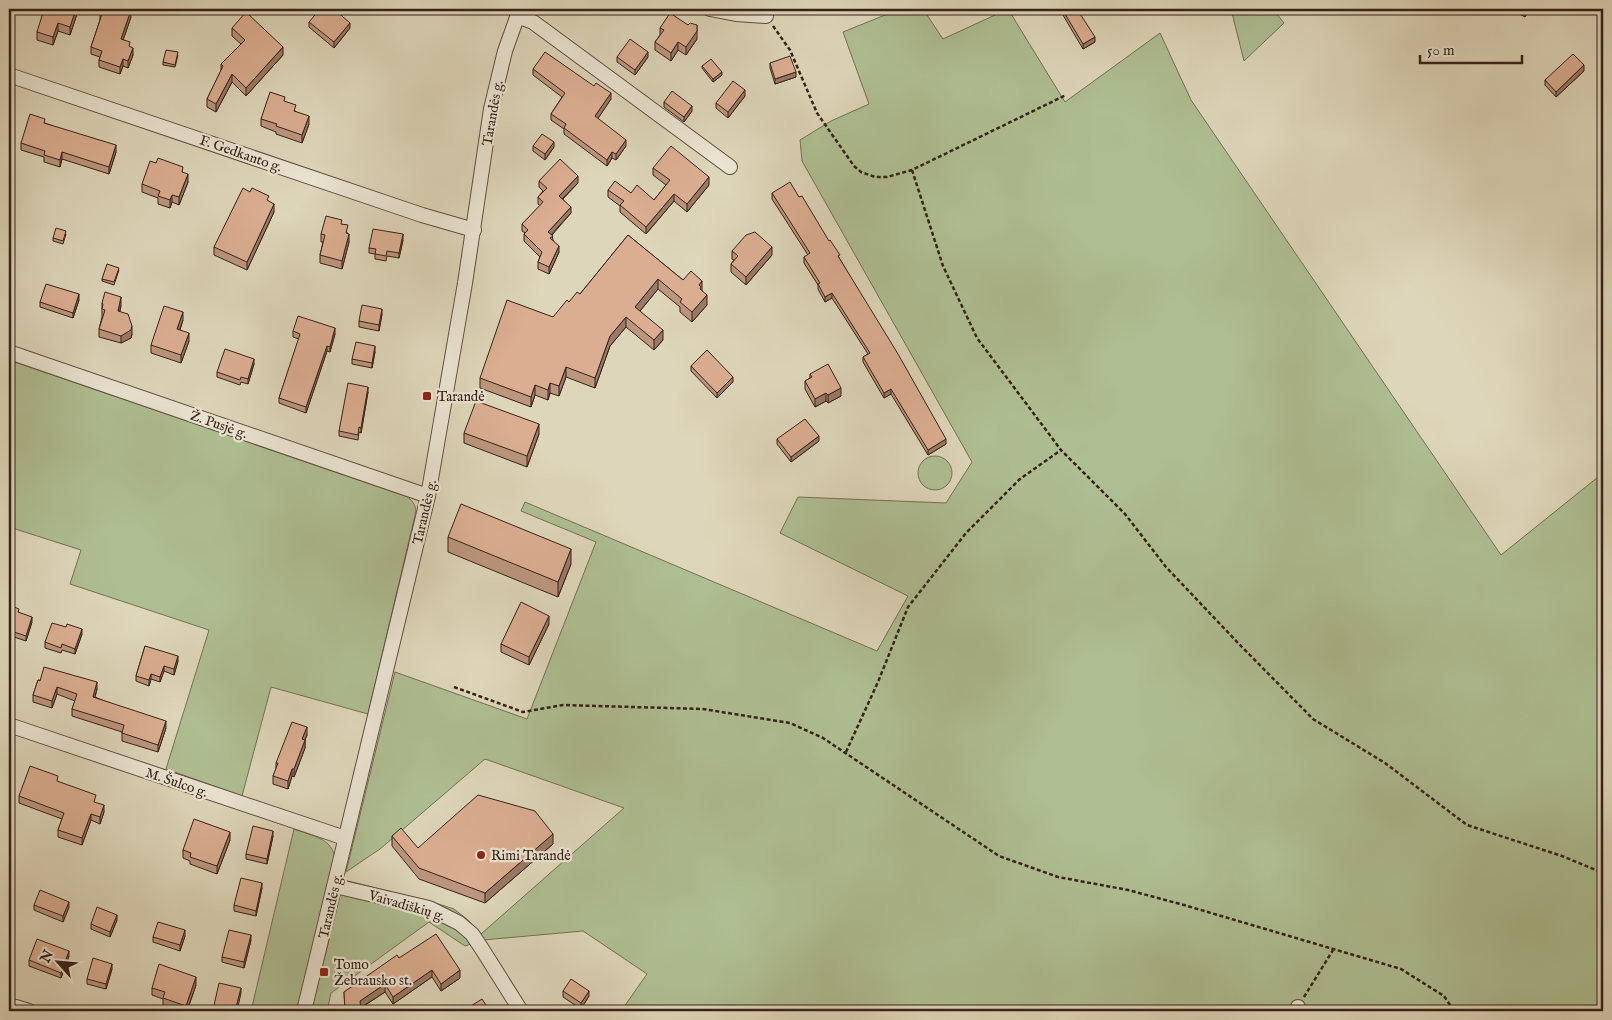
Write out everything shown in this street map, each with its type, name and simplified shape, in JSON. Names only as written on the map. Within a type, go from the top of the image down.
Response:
[{"type":"street","points":[[710,9],[736,14],[766,16]]},
{"type":"street","points":[[519,12],[730,166]]},
{"type":"street","name":"Tarandės g.","points":[[304,1011],[428,496],[439,442],[474,230],[491,109],[505,51],[519,12]]},
{"type":"street","name":"F. Gedkanto g.","points":[[9,75],[474,230]]},
{"type":"street","name":"Ž. Pusjė g.","points":[[9,352],[428,496]]},
{"type":"street","name":"M. Šulco g.","points":[[9,725],[345,838]]},
{"type":"street","name":"Vaivadiškių g.","points":[[335,886],[429,908],[460,923],[472,934],[521,1011]]},
{"type":"street","points":[[9,1005],[28,1011]]},
{"type":"path","points":[[766,16],[790,50],[817,113],[854,166],[861,172],[875,177],[887,177],[912,170],[1066,95]]},
{"type":"path","points":[[912,170],[943,266],[977,338],[1061,450],[1125,514],[1166,567],[1239,644],[1314,719],[1385,763],[1468,825],[1562,856],[1603,873]]},
{"type":"path","points":[[845,752],[878,682],[908,607],[966,533],[1020,479],[1061,450]]},
{"type":"path","points":[[454,687],[523,712],[563,706],[703,709],[790,723],[824,738],[999,856],[1058,877],[1138,893],[1401,969],[1444,996],[1454,1011]]},
{"type":"path","points":[[1298,1009],[1333,950]]},
{"type":"green space","points":[[900,9],[923,9],[943,39],[1008,9],[1065,102],[1160,33],[1191,100],[1501,555],[1603,473],[1603,1011],[1257,1011],[1231,1008],[1184,1011],[621,1011],[647,974],[583,931],[483,940],[465,946],[429,922],[331,993],[327,1011],[311,1011],[344,880],[454,909],[481,934],[624,808],[485,759],[380,849],[346,872],[395,672],[527,719],[596,542],[521,511],[525,502],[877,651],[908,596],[780,533],[798,497],[946,503],[972,462],[802,161],[800,140],[831,121],[869,104],[843,32]]},
{"type":"green space","points":[[1231,9],[1273,9],[1284,23],[1244,61]]},
{"type":"green space","points":[[9,360],[406,496],[410,499],[416,511],[368,714],[271,687],[242,796],[166,769],[209,630],[70,584],[81,550],[9,527]]},
{"type":"green space","points":[[935,456],[947,461],[952,473],[947,485],[935,490],[923,485],[918,473],[923,461]]},
{"type":"green space","points":[[294,829],[321,839],[331,847],[335,861],[298,1011],[251,1011]]},
{"type":"building","points":[[44,9],[52,12],[53,9],[76,9],[70,27],[58,23],[53,37],[37,32]]},
{"type":"building","points":[[101,9],[131,10],[121,39],[130,42],[129,46],[133,48],[128,61],[123,59],[120,67],[99,60],[102,51],[91,47],[102,14],[100,13]]},
{"type":"building","points":[[320,9],[334,9],[350,23],[334,42],[309,22]]},
{"type":"building","points":[[1062,9],[1077,9],[1095,37],[1083,44]]},
{"type":"building","points":[[246,12],[283,47],[246,88],[232,74],[216,104],[207,99],[223,66],[221,64],[245,40],[232,28]]},
{"type":"building","points":[[670,13],[688,25],[690,23],[697,25],[697,31],[686,47],[678,42],[671,53],[655,42],[664,30],[660,28]]},
{"type":"building","points":[[630,39],[648,52],[635,70],[617,57]]},
{"type":"building","points":[[166,50],[178,52],[175,65],[163,62]]},
{"type":"building","points":[[545,52],[594,86],[596,83],[611,93],[595,116],[626,140],[616,154],[612,152],[607,160],[564,128],[566,124],[551,114],[565,93],[533,69]]},
{"type":"building","points":[[1573,54],[1584,65],[1556,92],[1545,80]]},
{"type":"building","points":[[790,56],[796,72],[775,79],[770,63]]},
{"type":"building","points":[[711,59],[722,72],[713,79],[702,66]]},
{"type":"building","points":[[733,81],[745,90],[728,112],[716,103]]},
{"type":"building","points":[[672,91],[692,106],[684,117],[664,102]]},
{"type":"building","points":[[270,92],[285,97],[284,101],[296,105],[294,111],[309,116],[302,135],[261,119]]},
{"type":"building","points":[[30,114],[45,119],[44,123],[116,145],[109,167],[62,152],[60,160],[44,155],[45,151],[21,143]]},
{"type":"building","points":[[542,134],[554,142],[545,154],[533,146]]},
{"type":"building","points":[[671,146],[709,177],[687,204],[674,194],[646,227],[620,205],[624,201],[608,190],[615,181],[631,193],[637,185],[654,200],[670,180],[653,168]]},
{"type":"building","points":[[158,158],[183,167],[182,172],[188,174],[179,197],[172,195],[170,200],[158,196],[160,191],[142,184],[150,161],[156,163]]},
{"type":"building","points":[[560,159],[578,176],[559,196],[571,207],[548,232],[553,236],[550,238],[559,246],[549,267],[538,262],[542,252],[524,234],[528,230],[522,224],[543,202],[538,197],[547,188],[539,181]]},
{"type":"building","points":[[790,182],[799,197],[802,196],[829,241],[840,255],[838,256],[898,354],[946,439],[928,450],[891,389],[884,393],[863,357],[870,353],[832,293],[825,297],[818,284],[820,283],[804,257],[810,253],[772,193]]},
{"type":"building","points":[[243,188],[250,192],[252,188],[269,196],[267,200],[274,204],[247,262],[214,247]]},
{"type":"building","points":[[326,216],[342,220],[341,224],[348,225],[346,233],[349,234],[342,261],[320,255],[325,235],[321,234]]},
{"type":"building","points":[[56,228],[66,231],[63,241],[53,238]]},
{"type":"building","points":[[373,229],[403,234],[399,253],[387,251],[386,256],[375,254],[376,249],[369,248]]},
{"type":"building","points":[[755,232],[772,247],[746,277],[731,264],[738,256],[732,251],[746,235]]},
{"type":"building","points":[[628,235],[683,280],[691,271],[702,281],[699,285],[700,289],[707,295],[692,312],[680,302],[682,299],[658,279],[635,307],[663,330],[654,340],[626,317],[610,336],[595,378],[566,367],[559,386],[550,383],[548,390],[535,385],[531,397],[480,378],[507,300],[553,317],[567,300],[569,302],[577,292],[580,294]]},
{"type":"building","points":[[107,264],[119,268],[114,282],[102,279]]},
{"type":"building","points":[[46,284],[79,294],[73,313],[40,302]]},
{"type":"building","points":[[105,292],[121,297],[118,311],[128,314],[132,326],[131,330],[121,336],[99,329],[105,310],[102,309],[102,303]]},
{"type":"building","points":[[362,305],[382,309],[379,325],[359,321]]},
{"type":"building","points":[[164,306],[183,312],[177,329],[189,333],[181,355],[151,345]]},
{"type":"building","points":[[298,316],[335,328],[330,347],[327,346],[306,407],[279,398],[300,334],[293,331]]},
{"type":"building","points":[[356,342],[375,346],[372,363],[352,359]]},
{"type":"building","points":[[225,349],[254,359],[248,379],[241,377],[240,380],[217,372]]},
{"type":"building","points":[[707,350],[733,377],[717,393],[691,366]]},
{"type":"building","points":[[828,364],[841,388],[815,399],[805,381],[812,377],[810,374]]},
{"type":"building","points":[[348,383],[368,387],[361,428],[359,427],[358,435],[339,431]]},
{"type":"building","points":[[476,401],[539,424],[527,456],[464,433]]},
{"type":"building","points":[[805,419],[819,436],[791,457],[777,439]]},
{"type":"building","points":[[461,504],[571,549],[558,582],[448,537]]},
{"type":"building","points":[[521,602],[549,616],[529,657],[501,644]]},
{"type":"building","points":[[9,605],[19,609],[18,612],[32,617],[26,636],[11,631],[12,628],[9,627]]},
{"type":"building","points":[[52,623],[66,627],[67,624],[82,629],[75,649],[62,644],[61,648],[45,642]]},
{"type":"building","points":[[145,646],[178,656],[174,669],[164,666],[160,677],[151,674],[149,680],[136,676]]},
{"type":"building","points":[[44,667],[97,682],[93,697],[166,721],[158,745],[122,733],[124,725],[72,709],[77,694],[57,687],[52,701],[33,695]]},
{"type":"building","points":[[292,722],[307,727],[302,739],[305,740],[288,781],[273,776]]},
{"type":"building","points":[[30,766],[58,776],[57,781],[96,795],[94,802],[104,805],[100,817],[91,814],[82,838],[58,830],[64,813],[19,796]]},
{"type":"building","name":"Rimi Tarandė","points":[[478,795],[535,811],[553,834],[485,893],[419,868],[392,836],[401,828],[418,848]]},
{"type":"building","points":[[194,819],[230,832],[217,866],[190,857],[191,853],[183,850]]},
{"type":"building","points":[[253,826],[273,831],[267,859],[246,854]]},
{"type":"building","points":[[241,878],[262,883],[256,911],[234,905]]},
{"type":"building","points":[[40,890],[69,902],[63,916],[34,905]]},
{"type":"building","points":[[97,907],[117,915],[110,932],[91,924]]},
{"type":"building","points":[[158,922],[185,930],[180,945],[153,937]]},
{"type":"building","points":[[229,930],[251,935],[244,962],[222,957]]},
{"type":"building","points":[[436,934],[460,970],[441,984],[432,970],[393,997],[385,984],[360,1001],[361,1011],[345,1011],[344,992],[397,955],[399,958]]},
{"type":"building","points":[[37,939],[69,951],[61,973],[29,960]]},
{"type":"building","points":[[93,958],[112,964],[106,984],[87,979]]},
{"type":"building","points":[[159,964],[196,977],[186,1006],[163,998],[165,992],[152,988]]},
{"type":"building","points":[[571,979],[589,991],[581,1003],[563,991]]},
{"type":"building","points":[[219,983],[241,988],[235,1011],[213,1010]]},
{"type":"building","points":[[482,999],[490,1011],[463,1011]]},
{"type":"building","points":[[564,1006],[567,1011],[556,1011]]},
{"type":"place","name":"Tarandė","points":[[427,396]]},
{"type":"place","name":"Rimi Tarandė","points":[[481,855]]},
{"type":"place","name":"Tomo Žebrausko st.","points":[[324,972]]}]
